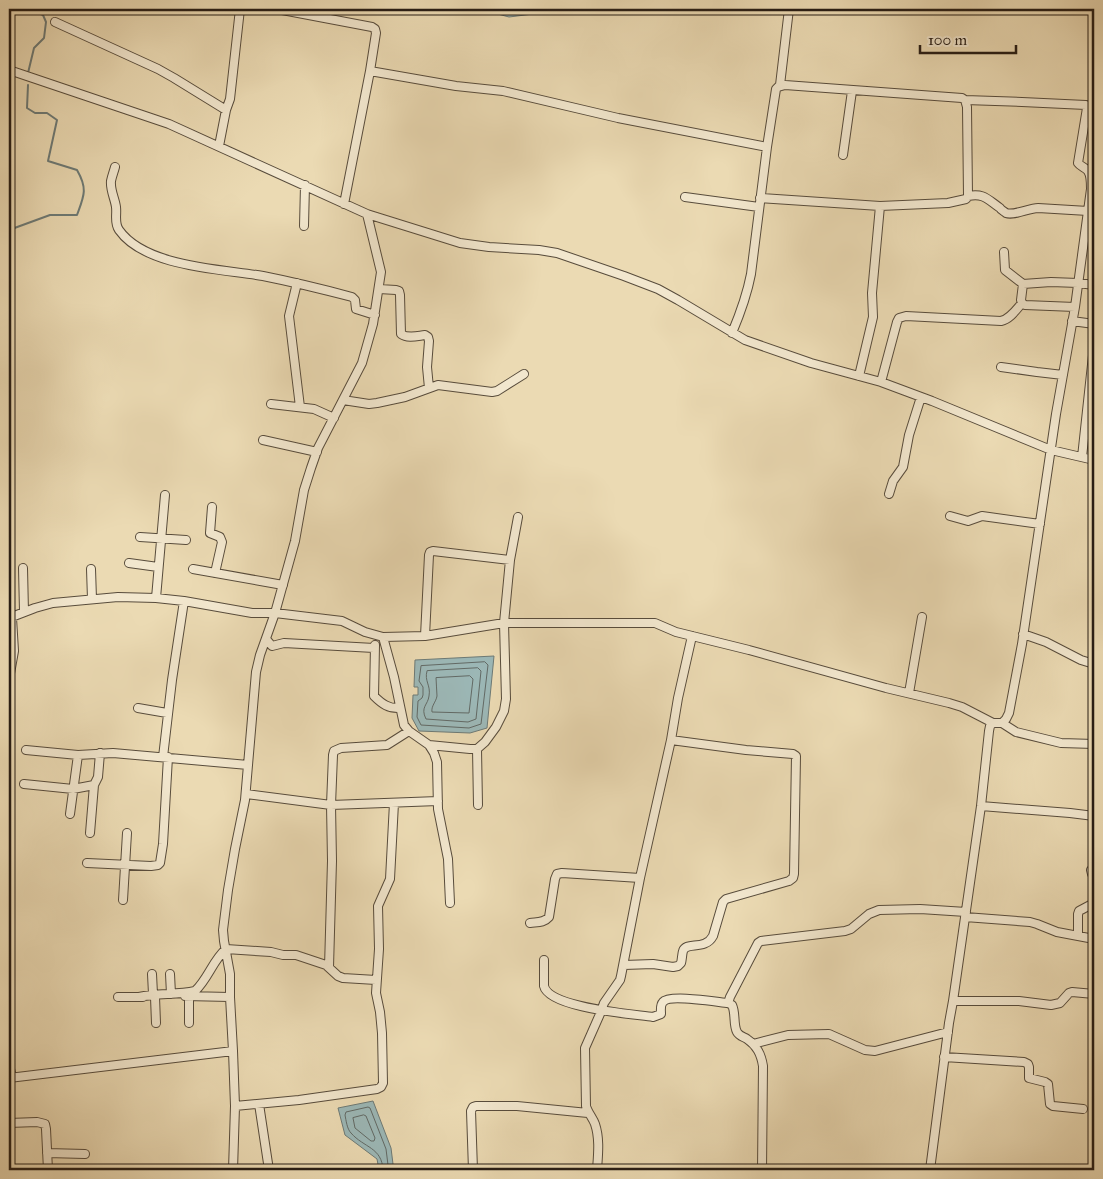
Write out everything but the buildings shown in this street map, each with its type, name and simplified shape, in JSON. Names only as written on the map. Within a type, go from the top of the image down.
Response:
[{"type":"street","points":[[219,146],[230,99],[240,9]]},
{"type":"street","points":[[277,9],[375,29],[370,71],[344,204]]},
{"type":"street","points":[[732,333],[741,313],[748,288],[767,146],[776,90],[780,85],[789,9]]},
{"type":"street","points":[[55,22],[158,69],[226,110]]},
{"type":"street","points":[[9,70],[169,124],[367,214],[460,242],[489,247],[557,253],[658,289],[745,340],[811,363],[882,382],[1051,450],[1094,460]]},
{"type":"street","points":[[370,71],[456,86],[504,91],[618,118],[767,146]]},
{"type":"street","points":[[778,87],[785,84],[962,98],[965,100],[1086,105],[1087,108],[1078,163],[1089,173],[1091,189],[1075,307],[1056,414],[1023,634],[1008,714],[1006,719],[990,726],[989,731],[981,806],[944,1057],[930,1170]]},
{"type":"street","points":[[843,155],[852,90]]},
{"type":"street","points":[[965,100],[967,107],[968,196]]},
{"type":"street","points":[[115,167],[111,183],[116,208],[117,227],[138,248],[174,261],[297,283],[352,297],[355,300],[356,309],[375,315]]},
{"type":"street","points":[[304,185],[304,226]]},
{"type":"street","points":[[685,197],[760,203],[880,206],[948,203],[962,201],[968,196],[977,194],[1006,213],[1011,214],[1032,208],[1088,211]]},
{"type":"street","points":[[859,376],[873,317],[872,293],[880,206]]},
{"type":"street","points":[[233,1170],[235,1106],[230,974],[223,930],[228,890],[246,794],[256,672],[295,541],[304,490],[317,452],[362,362],[373,324],[381,272],[367,214]]},
{"type":"street","points":[[1004,252],[1005,270],[1023,284],[1052,282],[1094,285]]},
{"type":"street","points":[[297,283],[289,316],[300,407]]},
{"type":"street","points":[[882,382],[899,318],[906,316],[1005,320],[1022,303],[1023,284]]},
{"type":"street","points":[[379,289],[399,291],[401,334],[403,336],[425,335],[428,337],[427,367],[429,388]]},
{"type":"street","points":[[1022,303],[1075,307]]},
{"type":"street","points":[[1072,321],[1094,324]]},
{"type":"street","points":[[1082,457],[1091,404],[1094,346]]},
{"type":"street","points":[[1001,366],[1063,375]]},
{"type":"street","points":[[343,400],[369,404],[377,403],[405,397],[438,385],[492,392],[497,391],[524,374]]},
{"type":"street","points":[[890,494],[892,481],[902,467],[909,435],[922,397]]},
{"type":"street","points":[[271,404],[314,409],[334,418]]},
{"type":"street","points":[[263,440],[317,452]]},
{"type":"street","points":[[156,598],[165,495]]},
{"type":"street","points":[[212,507],[210,533],[220,537],[222,542],[215,573]]},
{"type":"street","points":[[950,516],[968,521],[982,516],[1040,524]]},
{"type":"street","points":[[429,745],[477,749],[496,727],[504,711],[506,705],[504,623],[510,560],[518,517]]},
{"type":"street","points":[[140,537],[186,540]]},
{"type":"street","points":[[425,636],[430,552],[510,560]]},
{"type":"street","points":[[129,563],[158,567]]},
{"type":"street","points":[[23,568],[24,612]]},
{"type":"street","points":[[91,569],[92,599]]},
{"type":"street","points":[[193,569],[283,585]]},
{"type":"street","points":[[9,678],[14,651],[10,618],[53,603],[92,599],[118,597],[156,598],[252,613],[275,613],[342,621],[354,628],[380,636],[425,636],[504,623],[655,623],[676,632],[962,707],[1025,735],[1061,743],[1094,744]]},
{"type":"street","points":[[87,863],[155,866],[160,863],[163,844],[167,713],[184,601]]},
{"type":"street","points":[[909,693],[922,617]]},
{"type":"street","points":[[1023,634],[1046,642],[1081,660],[1094,664]]},
{"type":"street","points":[[380,636],[374,648],[374,696],[388,707],[393,709],[400,708]]},
{"type":"street","points":[[380,636],[394,677],[404,725],[409,732],[429,745],[437,762],[438,801],[448,859],[450,903]]},
{"type":"street","points":[[597,1170],[598,1137],[594,1121],[588,1113],[586,1106],[585,1048],[606,998],[620,980],[624,965],[640,878],[692,636]]},
{"type":"street","points":[[266,639],[272,646],[284,643],[374,648]]},
{"type":"street","points":[[138,708],[167,713]]},
{"type":"street","points":[[329,967],[332,861],[330,805],[334,751],[341,748],[388,745],[409,732]]},
{"type":"street","points":[[624,965],[678,966],[681,963],[683,950],[686,946],[706,944],[711,941],[723,902],[726,899],[789,881],[794,874],[796,756],[793,754],[671,740]]},
{"type":"street","points":[[477,749],[478,805]]},
{"type":"street","points":[[26,750],[78,755],[113,753],[248,765]]},
{"type":"street","points":[[90,834],[94,785],[98,777],[100,754]]},
{"type":"street","points":[[70,814],[78,755]]},
{"type":"street","points":[[24,784],[73,789],[94,785]]},
{"type":"street","points":[[246,794],[330,805],[438,801]]},
{"type":"street","points":[[235,1106],[299,1100],[382,1087],[382,1033],[376,993],[379,949],[378,906],[390,879],[394,803]]},
{"type":"street","points":[[981,806],[1094,816]]},
{"type":"street","points":[[123,900],[127,833]]},
{"type":"street","points":[[1094,867],[1091,870],[1094,876]]},
{"type":"street","points":[[530,923],[542,922],[549,917],[557,874],[640,878]]},
{"type":"street","points":[[1078,936],[1079,911],[1094,903]]},
{"type":"street","points":[[728,1003],[758,943],[761,941],[845,932],[869,914],[879,910],[920,909],[1030,922],[1057,932],[1094,939]]},
{"type":"street","points":[[118,996],[139,997],[196,991],[226,949],[296,955],[329,967],[338,976],[344,978],[376,980]]},
{"type":"street","points":[[544,960],[544,986],[548,993],[569,1003],[601,1011],[653,1017],[660,1014],[661,1005],[666,1000],[682,998],[732,1005],[736,1031],[757,1048],[762,1066],[762,1170]]},
{"type":"street","points":[[152,974],[156,1023]]},
{"type":"street","points":[[170,974],[171,994]]},
{"type":"street","points":[[953,1002],[1019,1001],[1051,1005],[1060,1003],[1072,992],[1094,994]]},
{"type":"street","points":[[154,995],[230,997]]},
{"type":"street","points":[[189,996],[189,1024]]},
{"type":"street","points":[[753,1044],[788,1036],[829,1034],[865,1050],[875,1051],[948,1032]]},
{"type":"street","points":[[9,1065],[10,1077],[233,1051]]},
{"type":"street","points":[[944,1057],[1024,1062],[1029,1067],[1029,1078],[1048,1084],[1050,1104],[1053,1106],[1083,1109]]},
{"type":"street","points":[[259,1104],[269,1170]]},
{"type":"street","points":[[473,1170],[471,1111],[473,1107],[517,1106],[588,1113]]},
{"type":"street","points":[[9,1123],[37,1122],[45,1124],[48,1170]]},
{"type":"street","points":[[47,1153],[84,1154]]},
{"type":"water","points":[[479,9],[573,9],[509,17]]},
{"type":"water","points":[[494,656],[487,728],[470,733],[419,731],[412,718],[413,695],[418,695],[418,687],[414,687],[415,660]]},
{"type":"water","points":[[373,1101],[391,1148],[393,1164],[399,1170],[379,1170],[377,1159],[345,1135],[338,1108]]},
{"type":"waterway","points":[[17,9],[20,12],[34,11],[43,15],[46,22],[44,38],[34,48],[28,73]]},
{"type":"waterway","points":[[9,230],[50,215],[77,215],[84,192],[83,182],[77,170],[48,161],[57,120],[47,113],[35,113],[27,108],[28,85]]}]
